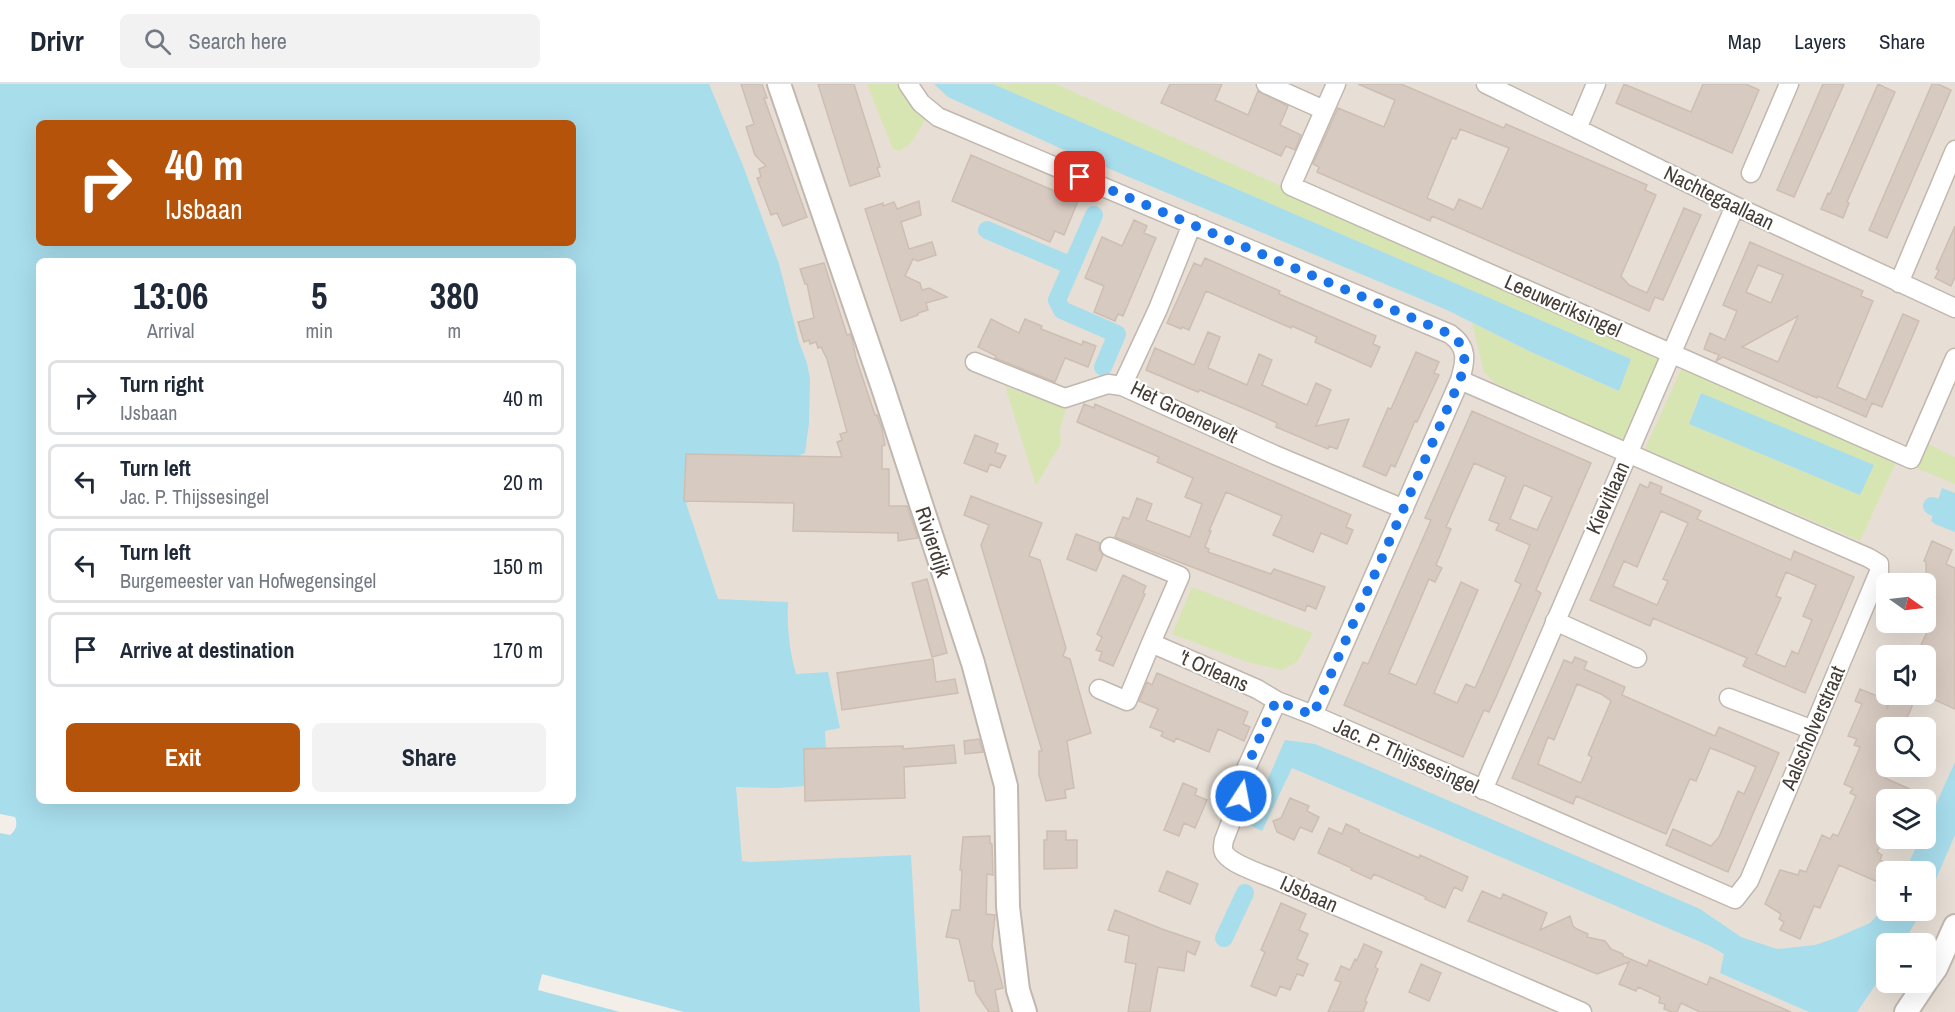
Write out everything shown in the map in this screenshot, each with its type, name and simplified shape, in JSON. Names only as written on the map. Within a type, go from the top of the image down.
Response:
[{"type":"street","name":"Rivierdijk","points":[[779,84],[973,663],[1006,786],[1008,907],[1018,990],[1025,1012]]},
{"type":"street","name":"Jac. P. Thijssesingel","points":[[908,84],[921,103],[938,117],[1450,334],[1460,341],[1465,354],[1460,380],[1313,715],[1735,899]]},
{"type":"street","points":[[1266,84],[1324,110],[1336,84]]},
{"type":"street","name":"Nachtegaallaan","points":[[1486,84],[1735,207],[1955,308]]},
{"type":"street","points":[[1577,129],[1596,84]]},
{"type":"street","points":[[1751,173],[1789,84]]},
{"type":"street","name":"Leeuweriksingel","points":[[1324,110],[1291,186],[1911,459],[1955,358]]},
{"type":"street","points":[[1899,283],[1955,150]]},
{"type":"street","name":"Kievitlaan","points":[[1483,790],[1735,207]]},
{"type":"street","name":"Het Groenevelt","points":[[1192,224],[1158,309],[1122,386],[1275,455],[1404,509]]},
{"type":"street","points":[[975,362],[1065,398],[1108,384],[1122,386]]},
{"type":"street","points":[[1460,380],[1628,452]]},
{"type":"street","name":"Aalscholverstraat","points":[[1628,452],[1879,564],[1879,572],[1749,881],[1735,899]]},
{"type":"street","points":[[1099,689],[1127,701],[1180,576],[1110,547]]},
{"type":"street","points":[[1555,621],[1637,658]]},
{"type":"street","name":"'t Orleans","points":[[1151,643],[1257,690],[1276,701]]},
{"type":"street","points":[[1729,698],[1813,730]]},
{"type":"street","points":[[1276,701],[1313,715]]},
{"type":"street","name":"IJsbaan","points":[[1276,701],[1241,780],[1241,796],[1222,847],[1225,854],[1232,860],[1306,893],[1582,1012]]},
{"type":"street","points":[[1936,968],[1955,926]]},
{"type":"street","points":[[1906,1012],[1919,993]]},
{"type":"shaded area","points":[[648,84],[1955,84],[1955,1012],[910,1012],[666,930]]},
{"type":"green space","points":[[867,84],[898,84],[917,109],[927,117],[911,143],[899,151],[893,149]]},
{"type":"green space","points":[[993,84],[1056,84],[1305,197],[1665,355],[1628,443],[1495,383],[1484,372],[1472,323],[1618,391],[1631,359]]},
{"type":"green space","points":[[1682,367],[1897,460],[1860,541],[1645,449]],"holes":[[[1700,393],[1874,465],[1860,495],[1689,424]]]},
{"type":"green space","points":[[1005,386],[1047,402],[1067,404],[1060,430],[1061,443],[1036,486]]},
{"type":"green space","points":[[1926,443],[1955,457],[1955,484],[1916,468]]},
{"type":"green space","points":[[1192,587],[1313,633],[1297,662],[1282,670],[1247,662],[1172,634]]},
{"type":"water","points":[[0,84],[709,84],[744,168],[779,264],[799,342],[807,363],[810,379],[809,423],[805,453],[686,503],[718,599],[788,602],[789,638],[796,674],[828,672],[840,728],[825,731],[826,750],[806,786],[736,787],[742,861],[911,855],[920,1012],[0,1012],[0,833],[10,835],[15,829],[15,817],[0,814]]},
{"type":"water","points":[[934,84],[993,84],[1631,359],[1619,391],[1529,351],[1447,310],[1062,149],[948,97]]},
{"type":"water","points":[[1701,393],[1874,465],[1860,495],[1689,424]]},
{"type":"water","points":[[1942,488],[1955,493],[1955,532],[1931,521]]},
{"type":"water","points":[[1285,740],[1315,744],[1700,909],[1741,937],[1777,949],[1815,945],[1870,923],[1876,917],[1876,921],[1916,921],[1909,933],[1876,933],[1876,984],[1857,1012],[1809,1012],[1720,973],[1724,954],[1710,946],[1292,768],[1262,831],[1248,824]]},
{"type":"water","points":[[1955,762],[1955,835],[1936,879],[1936,861],[1910,861],[1915,849],[1936,849],[1936,804]]},
{"type":"pier","points":[[542,974],[684,1012],[620,1012],[538,990]]},
{"type":"building","points":[[741,84],[762,84],[767,98],[764,98],[807,217],[783,226],[777,213],[771,215],[757,178],[761,177],[759,169],[766,166],[755,155],[746,127],[754,124]]},
{"type":"building","points":[[818,84],[854,84],[880,167],[877,168],[880,176],[850,186]]},
{"type":"building","points":[[1170,84],[1222,84],[1215,100],[1248,115],[1258,91],[1288,106],[1280,125],[1301,135],[1295,150],[1286,146],[1281,156],[1161,103]]},
{"type":"building","points":[[1358,84],[1401,84],[1504,128],[1506,124],[1647,185],[1645,190],[1656,195],[1621,276],[1629,285],[1647,293],[1684,208],[1701,215],[1663,300],[1655,297],[1649,311],[1432,216],[1430,221],[1317,172],[1319,167],[1313,164],[1338,108],[1384,127],[1395,100]],"holes":[[[1460,129],[1509,148],[1482,209],[1459,199],[1454,210],[1427,198],[1452,138],[1456,139]]]},
{"type":"building","points":[[1624,84],[1691,112],[1703,84],[1746,84],[1759,90],[1732,153],[1616,103]]},
{"type":"building","points":[[1823,84],[1844,84],[1794,197],[1777,190]]},
{"type":"building","points":[[1878,84],[1895,92],[1847,202],[1849,203],[1843,218],[1821,209],[1828,193],[1830,194]]},
{"type":"building","points":[[1932,84],[1938,84],[1951,90],[1887,238],[1869,230]]},
{"type":"building","points":[[971,155],[1078,201],[1064,235],[1055,231],[1050,242],[952,201]]},
{"type":"building","points":[[919,201],[921,215],[901,222],[909,249],[932,242],[936,255],[918,261],[913,259],[905,276],[920,283],[922,290],[929,288],[947,297],[926,303],[928,310],[901,321],[865,209],[894,202],[897,209]]},
{"type":"building","points":[[1134,220],[1147,226],[1144,233],[1156,238],[1123,316],[1118,314],[1115,321],[1094,312],[1104,286],[1085,278],[1102,237],[1122,246]]},
{"type":"building","points":[[1955,226],[1955,277],[1951,286],[1935,278],[1939,270],[1936,269]]},
{"type":"building","points":[[1750,242],[1863,291],[1861,296],[1873,301],[1837,387],[1866,400],[1903,314],[1919,321],[1882,407],[1872,403],[1866,417],[1723,357],[1716,361],[1719,355],[1704,349],[1710,333],[1725,340],[1737,311],[1723,305]],"holes":[[[1758,265],[1783,275],[1771,303],[1746,292]],[[1798,316],[1778,362],[1742,347]]]},
{"type":"building","points":[[1205,258],[1280,291],[1279,294],[1376,336],[1373,344],[1380,347],[1371,367],[1315,342],[1317,337],[1206,291],[1189,330],[1167,323],[1194,263],[1201,266]]},
{"type":"building","points":[[824,263],[847,335],[850,334],[852,338],[856,358],[882,429],[885,445],[882,446],[882,469],[889,469],[889,506],[907,506],[918,538],[898,541],[898,533],[793,531],[794,503],[684,501],[686,454],[842,457],[837,442],[842,440],[840,434],[847,432],[827,359],[816,342],[810,344],[809,340],[804,342],[798,322],[814,318],[807,284],[805,284],[800,269]]},
{"type":"building","points":[[991,319],[1019,333],[1025,319],[1042,326],[1041,329],[1082,345],[1083,341],[1096,346],[1088,367],[1065,358],[1055,382],[995,358],[996,356],[978,347]]},
{"type":"building","points":[[1208,332],[1220,337],[1208,368],[1247,385],[1259,354],[1272,360],[1262,385],[1307,405],[1316,383],[1331,390],[1316,426],[1349,419],[1337,449],[1329,446],[1328,449],[1276,427],[1277,423],[1250,411],[1146,370],[1155,348],[1194,365]]},
{"type":"building","points":[[1416,352],[1439,362],[1434,373],[1439,375],[1417,422],[1415,421],[1395,467],[1391,465],[1386,476],[1363,466]]},
{"type":"building","points":[[1084,404],[1094,408],[1095,404],[1351,515],[1346,527],[1353,530],[1347,544],[1321,533],[1313,552],[1273,535],[1282,516],[1226,492],[1209,531],[1211,531],[1205,547],[1209,549],[1208,552],[1271,574],[1274,569],[1325,587],[1316,609],[1307,605],[1305,611],[1115,537],[1123,517],[1129,519],[1137,498],[1152,504],[1146,520],[1190,537],[1202,504],[1185,497],[1193,478],[1157,462],[1159,457],[1077,422]]},
{"type":"building","points":[[1472,411],[1591,463],[1536,590],[1541,593],[1496,697],[1489,712],[1484,710],[1463,757],[1344,705],[1363,662],[1368,664],[1431,520],[1425,518]],"holes":[[[1474,463],[1506,477],[1489,520],[1499,524],[1496,530],[1530,545],[1515,581],[1521,584],[1475,688],[1466,684],[1457,703],[1434,693],[1478,590],[1461,582],[1416,685],[1389,673],[1429,579],[1435,582],[1442,568],[1436,565],[1451,529],[1446,527]],[[1524,485],[1552,497],[1537,530],[1510,519]]]},
{"type":"building","points":[[975,435],[998,444],[995,452],[1006,456],[1000,468],[990,464],[987,472],[964,463]]},
{"type":"building","points":[[1650,482],[1662,487],[1660,493],[1701,511],[1697,519],[1791,560],[1794,551],[1854,577],[1805,693],[1743,666],[1747,658],[1653,618],[1650,626],[1590,600],[1640,484],[1648,488]],"holes":[[[1661,511],[1688,523],[1663,579],[1668,581],[1657,605],[1613,586],[1624,561],[1637,567]],[[1786,572],[1816,585],[1803,616],[1812,620],[1798,654],[1792,651],[1785,667],[1756,654],[1781,598],[1776,596]]]},
{"type":"building","points":[[971,496],[1042,523],[1029,556],[1040,560],[1066,648],[1063,656],[1070,659],[1091,733],[1067,741],[1074,788],[1065,790],[1066,798],[1046,801],[1039,775],[1039,751],[1042,751],[981,545],[989,525],[964,515]]},
{"type":"building","points":[[1076,534],[1100,543],[1099,549],[1103,555],[1096,571],[1067,559]]},
{"type":"building","points":[[1932,541],[1952,550],[1946,564],[1955,568],[1955,709],[1936,700],[1936,645],[1921,645],[1927,633],[1936,633],[1936,573],[1926,573],[1926,562],[1924,561]]},
{"type":"building","points":[[1123,575],[1146,586],[1143,593],[1145,594],[1113,666],[1099,660],[1102,652],[1096,650],[1102,637],[1097,634]]},
{"type":"building","points":[[927,579],[947,653],[932,657],[912,583]]},
{"type":"building","points":[[1575,657],[1587,662],[1584,669],[1625,687],[1622,695],[1715,736],[1719,727],[1779,753],[1728,872],[1666,845],[1673,829],[1711,846],[1719,837],[1738,791],[1744,794],[1756,767],[1710,748],[1696,781],[1690,779],[1666,834],[1576,796],[1573,804],[1512,778],[1564,660],[1572,663]],"holes":[[[1577,684],[1611,701],[1588,755],[1592,757],[1581,783],[1538,764],[1548,737],[1554,740]]]},
{"type":"building","points":[[933,659],[936,682],[955,679],[958,693],[842,710],[837,673]]},
{"type":"building","points":[[1157,673],[1248,712],[1243,724],[1250,727],[1244,741],[1218,729],[1209,752],[1176,738],[1174,742],[1161,736],[1163,732],[1150,727],[1158,709],[1139,701],[1147,682],[1152,685]]},
{"type":"building","points":[[1860,689],[1876,696],[1876,705],[1887,705],[1887,709],[1889,705],[1912,705],[1908,717],[1876,717],[1876,777],[1885,777],[1910,789],[1876,789],[1876,849],[1882,855],[1880,860],[1882,861],[1876,861],[1876,881],[1839,865],[1820,908],[1814,906],[1800,939],[1780,930],[1784,922],[1779,919],[1781,914],[1765,904],[1780,870],[1798,875],[1800,870],[1806,872],[1822,835],[1830,839],[1833,834],[1838,836],[1856,796],[1850,793],[1853,788],[1844,784],[1860,747],[1854,745],[1857,739],[1848,736],[1862,704],[1855,701]]},
{"type":"building","points":[[979,739],[983,752],[965,754],[964,741]]},
{"type":"building","points":[[954,745],[956,763],[904,767],[905,798],[805,801],[804,749],[903,746],[903,749]]},
{"type":"building","points":[[1183,783],[1197,789],[1195,795],[1207,800],[1195,828],[1184,823],[1179,836],[1164,830]]},
{"type":"building","points":[[1290,798],[1309,806],[1307,811],[1319,817],[1312,832],[1300,827],[1294,840],[1277,832],[1273,821],[1281,818]]},
{"type":"building","points":[[1346,824],[1359,832],[1419,858],[1420,855],[1468,877],[1462,891],[1454,887],[1445,908],[1374,874],[1371,879],[1318,853],[1329,828],[1342,834]]},
{"type":"building","points":[[1047,831],[1066,831],[1066,840],[1077,840],[1077,868],[1044,869],[1044,840],[1047,840]]},
{"type":"building","points":[[990,836],[993,875],[987,874],[986,914],[995,915],[992,946],[1003,988],[995,990],[999,1012],[989,1012],[976,993],[974,981],[969,981],[959,939],[946,937],[952,910],[960,910],[963,837]]},
{"type":"building","points":[[1167,871],[1198,884],[1190,904],[1159,891]]},
{"type":"building","points":[[1482,891],[1501,899],[1503,894],[1547,913],[1540,930],[1570,916],[1573,926],[1588,934],[1587,937],[1605,941],[1611,949],[1623,956],[1647,966],[1649,960],[1707,985],[1710,977],[1791,1012],[1700,1012],[1681,1003],[1677,1012],[1664,1009],[1665,1004],[1659,1003],[1660,997],[1638,987],[1636,991],[1619,984],[1629,962],[1597,974],[1468,921]]},
{"type":"building","points":[[1281,903],[1306,914],[1299,930],[1308,934],[1297,959],[1308,964],[1303,976],[1297,974],[1290,990],[1280,986],[1276,996],[1251,986],[1265,952],[1261,950]]},
{"type":"building","points":[[1115,910],[1200,942],[1195,955],[1187,951],[1184,971],[1158,967],[1150,1012],[1128,1012],[1136,964],[1125,962],[1129,936],[1108,930]]},
{"type":"building","points":[[1364,944],[1382,952],[1375,967],[1378,969],[1363,1012],[1328,1012],[1341,982],[1335,980],[1341,966],[1350,970]]},
{"type":"building","points":[[1421,964],[1441,973],[1429,1001],[1409,992]]},
{"type":"waterway","points":[[1094,215],[1057,300],[1062,310],[1117,334],[1103,367]]},
{"type":"waterway","points":[[987,230],[1072,266]]},
{"type":"waterway","points":[[1932,506],[1955,515]]},
{"type":"waterway","points":[[1224,938],[1245,893]]},
{"type":"route","points":[[1080,177],[1450,334],[1460,341],[1465,354],[1460,380],[1313,715],[1276,701],[1241,780],[1241,796]]}]
